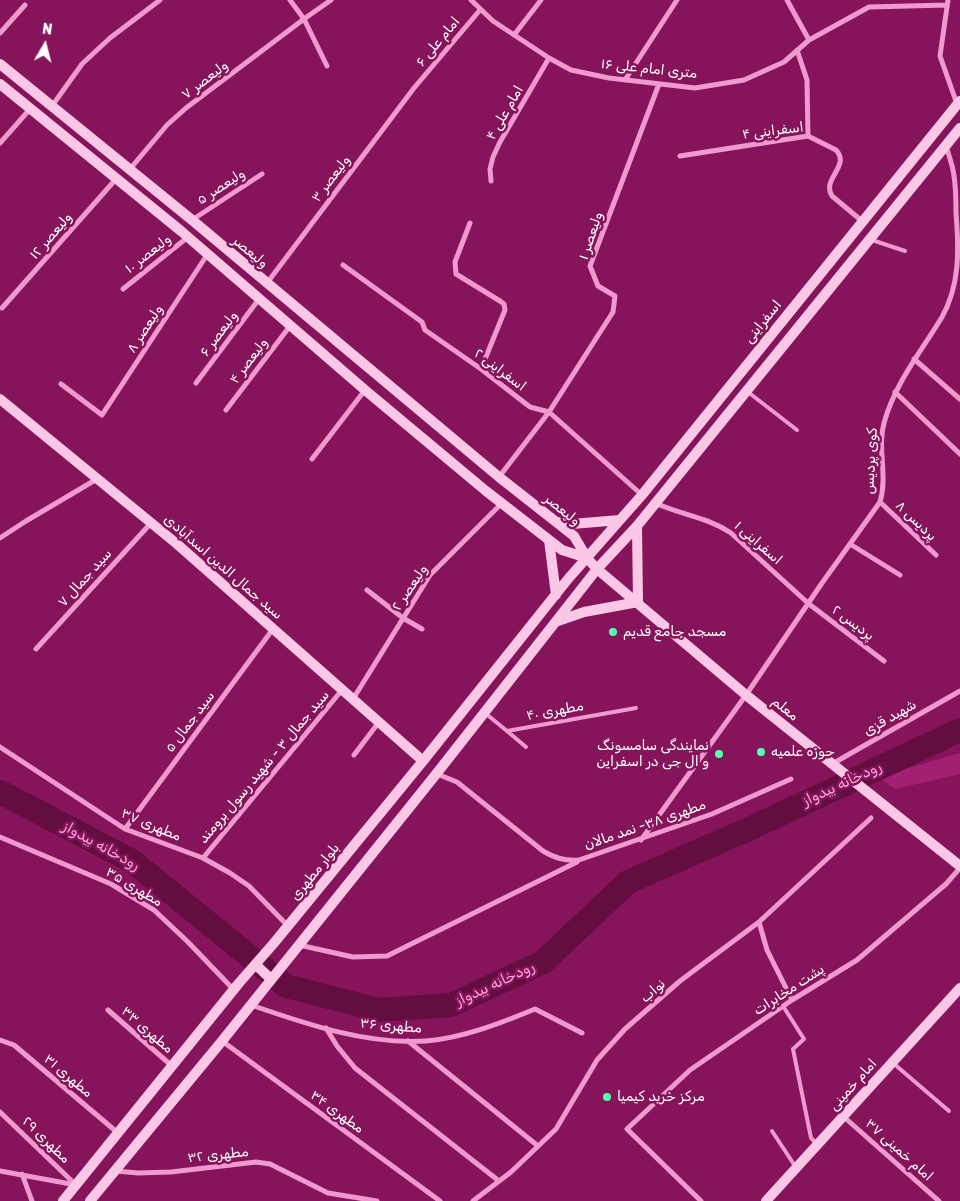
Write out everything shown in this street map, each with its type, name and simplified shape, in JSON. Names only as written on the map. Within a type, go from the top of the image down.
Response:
[{"type":"main road","name":"ولیعصر","points":[[0,64],[192,220],[266,284],[499,477],[574,536],[586,558]]},
{"type":"main road","points":[[0,84],[185,234],[290,326],[486,491],[562,550],[586,558]]},
{"type":"main road","name":"اسفراینی","points":[[586,558],[642,495],[691,432],[959,103]]},
{"type":"main road","points":[[90,1201],[287,960],[558,621],[597,569],[637,526],[960,128]]},
{"type":"main road","points":[[185,234],[192,220]]},
{"type":"main road","name":"سید جمال الدین اسدآبادی","points":[[0,399],[151,523],[423,761]]},
{"type":"main road","points":[[691,432],[692,440],[696,443],[705,442]]},
{"type":"main road","points":[[486,491],[499,477]]},
{"type":"main road","points":[[555,522],[572,524],[620,520]]},
{"type":"main road","points":[[558,621],[584,612],[638,602],[637,526]]},
{"type":"main road","points":[[549,540],[556,595]]},
{"type":"main road","name":"معلم","points":[[586,558],[746,695],[960,867]]},
{"type":"main road","name":"بلوار مطهری","points":[[63,1201],[237,986],[289,926],[586,558]]},
{"type":"main road","points":[[256,965],[272,978]]},
{"type":"main road","name":"امام خمینی","points":[[771,1199],[960,988]]},
{"type":"street","points":[[52,106],[82,64],[110,38],[160,0]]},
{"type":"street","points":[[290,0],[304,19],[327,66]]},
{"type":"street","name":"ولیعصر ۷","points":[[130,170],[167,125],[186,108],[332,0]]},
{"type":"street","name":"۱۶ متری امام علی","points":[[472,0],[493,21],[549,58],[571,70],[609,78],[695,88],[744,80],[784,62],[809,40],[869,7],[948,3]]},
{"type":"street","points":[[514,35],[541,0]]},
{"type":"street","points":[[625,80],[676,0]]},
{"type":"street","points":[[788,0],[809,40]]},
{"type":"street","points":[[869,0],[869,7]]},
{"type":"street","points":[[948,3],[940,56],[959,103]]},
{"type":"street","points":[[0,33],[25,5]]},
{"type":"street","name":"امام علی ۶","points":[[414,88],[480,10]]},
{"type":"street","points":[[797,50],[806,80],[808,136]]},
{"type":"street","name":"امام علی ۴","points":[[490,181],[492,163],[500,142],[549,58]]},
{"type":"street","name":"ولیعصر ۱","points":[[499,477],[549,412],[613,312],[615,296],[598,286],[590,266],[659,84]]},
{"type":"street","name":"ولیعصر ۳","points":[[266,284],[414,88]]},
{"type":"street","points":[[0,143],[30,109]]},
{"type":"street","name":"اسفراینی ۴","points":[[680,156],[808,136],[836,150],[839,154],[841,163],[830,181],[829,191],[862,221]]},
{"type":"street","name":"کوی پردیس","points":[[641,840],[746,695],[880,502],[883,494],[884,479],[882,452],[883,424],[895,392],[942,316],[952,297],[958,279],[958,212],[954,174],[946,146]]},
{"type":"street","name":"ولیعصر ۵","points":[[192,220],[262,174]]},
{"type":"street","name":"ولیعصر ۱۲","points":[[2,308],[116,179]]},
{"type":"street","points":[[470,223],[456,262],[456,274],[500,301],[504,304],[505,310],[481,369]]},
{"type":"street","name":"ولیعصر ۱۰","points":[[123,289],[185,234]]},
{"type":"street","name":"ولیعصر ۸","points":[[61,384],[102,415],[207,255]]},
{"type":"street","name":"اسفراینی ۲","points":[[343,265],[422,322],[425,330],[481,369],[530,407],[549,412],[642,495]]},
{"type":"street","name":"ولیعصر ۶","points":[[196,383],[259,299]]},
{"type":"street","name":"ولیعصر ۴","points":[[226,410],[290,326]]},
{"type":"street","points":[[914,359],[960,399]]},
{"type":"street","points":[[312,459],[365,390]]},
{"type":"street","points":[[895,392],[960,454]]},
{"type":"street","points":[[0,538],[97,479]]},
{"type":"street","name":"پردیس ۸","points":[[880,502],[936,555]]},
{"type":"street","name":"ولیعصر ۲","points":[[353,699],[430,574],[502,503]]},
{"type":"street","name":"اسفراینی ۱","points":[[655,503],[676,512],[717,524],[731,533],[809,604]]},
{"type":"street","name":"سید جمال ۷","points":[[36,649],[151,523]]},
{"type":"street","points":[[850,544],[900,575]]},
{"type":"street","points":[[367,590],[422,630]]},
{"type":"street","name":"پردیس ۲","points":[[809,604],[884,661]]},
{"type":"street","name":"سید جمال ۵","points":[[125,829],[273,629]]},
{"type":"street","name":"سید جمال ۳ - شهید رسول برومند","points":[[203,858],[342,690]]},
{"type":"street","name":"شهید قزی","points":[[832,764],[960,691]]},
{"type":"street","points":[[354,755],[379,722]]},
{"type":"street","name":"مطهری ۳۷","points":[[0,747],[125,829],[203,858],[230,873],[249,886],[289,926]]},
{"type":"street","name":"مطهری ۳۸- نمد مالان","points":[[437,773],[457,782],[543,850],[556,858],[567,861],[579,860],[641,840],[712,814],[791,779]]},
{"type":"street","name":"نواب","points":[[473,1201],[499,1181],[556,1129],[597,1060],[625,1029],[680,981],[759,922],[871,818]]},
{"type":"street","name":"مطهری ۳۵","points":[[0,837],[111,884],[154,910],[237,986]]},
{"type":"street","points":[[298,945],[353,957],[387,956],[579,860]]},
{"type":"street","name":"پشت مخابرات","points":[[701,1201],[627,1129],[690,1070],[792,1000],[857,960],[946,884],[960,867]]},
{"type":"street","points":[[759,922],[767,950],[792,1000]]},
{"type":"street","name":"مطهری ۳۶","points":[[254,1001],[296,1021],[352,1034],[397,1041],[427,1041],[464,1034],[535,1009],[582,1033]]},
{"type":"street","name":"مطهری ۳۳","points":[[108,1010],[172,1066]]},
{"type":"street","points":[[326,1028],[337,1046],[355,1068],[499,1181]]},
{"type":"street","name":"مطهری ۳۱","points":[[0,1040],[14,1045],[118,1133]]},
{"type":"street","name":"مطهری ۳۴","points":[[222,1041],[440,1201]]},
{"type":"street","points":[[408,1041],[538,1146]]},
{"type":"street","name":"مطهری ۲۹","points":[[0,1112],[76,1185]]},
{"type":"street","name":"امام خمینی ۳۷","points":[[844,1117],[939,1201]]},
{"type":"street","name":"مطهری ۳۲","points":[[114,1171],[138,1173],[171,1172],[256,1162],[270,1164],[328,1193],[377,1201]]},
{"type":"street","points":[[0,1172],[22,1174],[76,1185]]},
{"type":"street","points":[[22,1174],[32,1201]]},
{"type":"lane","points":[[870,239],[905,251]]},
{"type":"lane","points":[[747,391],[797,430]]},
{"type":"lane","name":"مطهری ۴۰","points":[[507,731],[636,708]]},
{"type":"lane","points":[[485,713],[526,747]]},
{"type":"lane","points":[[784,1006],[804,1039],[793,1049],[811,1138],[818,1145]]},
{"type":"lane","points":[[892,1062],[949,1111]]},
{"type":"lane","points":[[772,1131],[797,1168]]},
{"type":"shaded area","points":[[960,753],[960,774],[895,789],[878,777]]},
{"type":"waterway","name":"رودخانه بیدواز","points":[[0,792],[132,861],[286,986],[379,1010],[451,1005],[543,962],[628,882],[751,828],[960,730]]},
{"type":"place","name":"مسجد جامع قدیم","points":[[613,632]]},
{"type":"place","name":"حوزه علمیه","points":[[761,752]]},
{"type":"place","name":"نمایندگی سامسونگ و ال جی در اسفراین","points":[[719,754]]},
{"type":"place","name":"مرکز خرید کیمیا","points":[[607,1097]]}]
